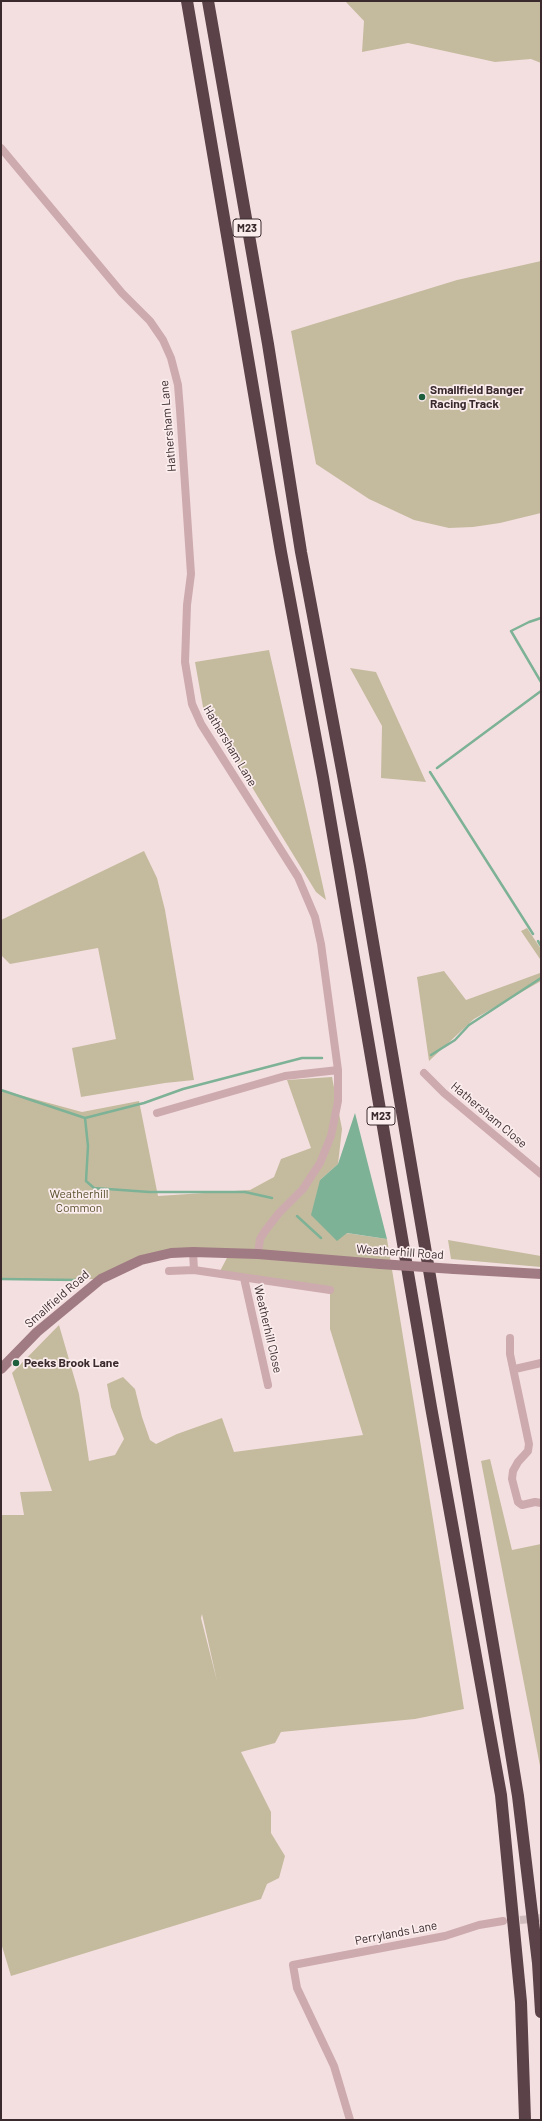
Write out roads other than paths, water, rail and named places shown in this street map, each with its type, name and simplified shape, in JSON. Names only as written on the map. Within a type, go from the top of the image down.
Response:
[{"type":"highway","name":"M23","points":[[187,1],[281,552],[323,777],[431,1407],[501,1795],[521,2002],[525,2120]]},
{"type":"highway","name":"M23","points":[[208,1],[271,367],[301,552],[360,866],[503,1702],[518,1796],[538,1963],[541,2012]]},
{"type":"street","name":"Hathersham Lane","points":[[1,148],[122,293],[150,321],[163,340],[171,358],[178,385],[191,574],[187,612],[185,662],[192,704],[201,724],[298,877],[309,897],[316,917],[338,1070],[338,1101],[332,1136],[320,1163],[303,1189],[279,1213],[265,1231],[260,1239],[258,1254]]},
{"type":"street","points":[[156,1114],[286,1076],[338,1070]]},
{"type":"street","name":"Hathersham Close","points":[[424,1073],[444,1093],[541,1174]]},
{"type":"street","points":[[194,1252],[194,1270]]},
{"type":"street","name":"Smallfield Road","points":[[1,1369],[37,1332],[101,1279],[141,1260],[171,1253],[194,1252],[258,1254]]},
{"type":"street","name":"Weatherhill Road","points":[[258,1254],[380,1264],[541,1274]]},
{"type":"street","name":"Weatherhill Close","points":[[169,1271],[194,1270],[330,1290]]},
{"type":"street","name":"Weatherhill Close","points":[[244,1278],[268,1385]]},
{"type":"street","points":[[510,1338],[510,1354],[515,1369],[529,1444],[528,1451],[518,1462],[513,1471],[512,1479],[518,1502],[522,1505],[535,1502],[541,1503]]},
{"type":"street","points":[[515,1369],[541,1363]]},
{"type":"street","name":"Perrylands Lane","points":[[350,2120],[334,2066],[297,1988],[293,1965],[445,1936],[479,1925],[503,1921]]},
{"type":"waterway","points":[[541,618],[511,631],[541,682]]},
{"type":"waterway","points":[[437,768],[541,691]]},
{"type":"waterway","points":[[430,772],[533,934]]},
{"type":"waterway","points":[[538,941],[541,946]]},
{"type":"waterway","points":[[431,1055],[455,1040],[469,1025],[541,978]]},
{"type":"waterway","points":[[1,1090],[85,1118],[144,1103],[183,1089],[302,1058],[322,1058]]},
{"type":"waterway","points":[[85,1118],[88,1146],[86,1181],[94,1188],[149,1192],[245,1192],[272,1198]]},
{"type":"waterway","points":[[297,1216],[321,1238]]},
{"type":"waterway","points":[[1,1279],[79,1280]]},
{"type":"tunnel","points":[[508,1921],[541,1918]]},
{"type":"place","name":"Smallfield Banger Racing Track","points":[[422,397]]},
{"type":"place","name":"Peeks Brook Lane","points":[[16,1363]]},
{"type":"park label","name":"Weatherhill Common","points":[[79,1201]]}]
